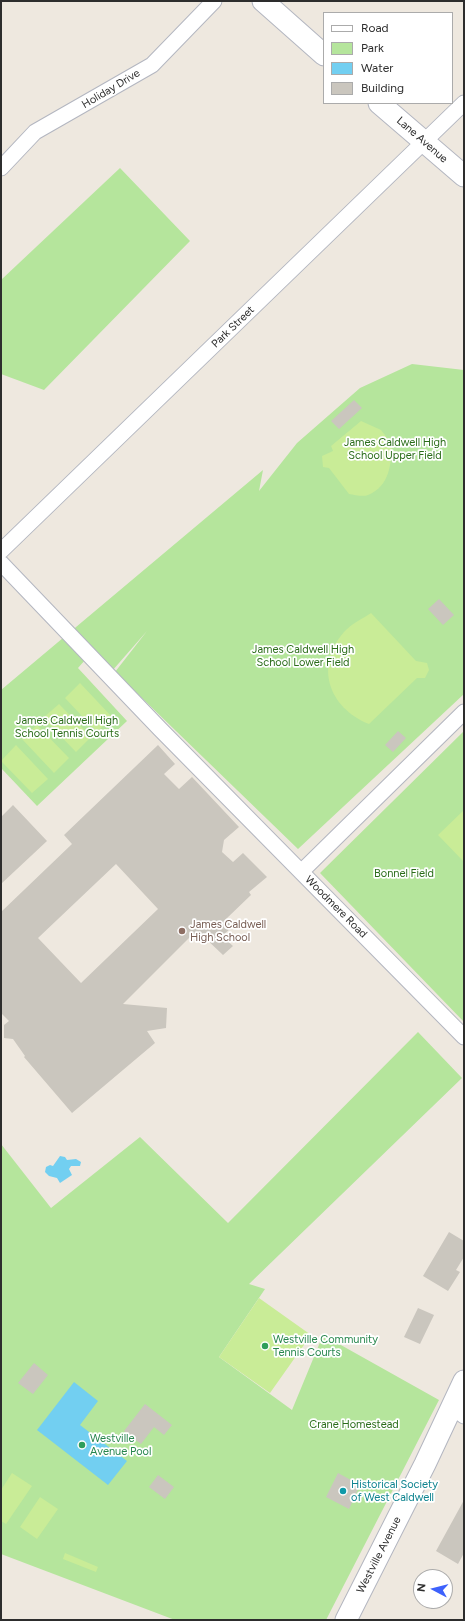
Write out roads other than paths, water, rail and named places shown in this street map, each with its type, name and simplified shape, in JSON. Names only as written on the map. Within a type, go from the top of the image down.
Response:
[{"type":"street","name":"Holiday Drive","points":[[1,168],[35,132],[152,65],[214,1]]},
{"type":"street","points":[[263,1],[323,53]]},
{"type":"street","name":"Park Street","points":[[1,551],[464,103]]},
{"type":"street","name":"Lane Avenue","points":[[381,104],[464,176]]},
{"type":"street","points":[[1,563],[160,729],[301,872]]},
{"type":"street","name":"Woodmere Road","points":[[464,712],[301,872],[464,1037]]},
{"type":"street","name":"Westville Avenue","points":[[346,1620],[458,1412],[464,1381]]},
{"type":"water","points":[[60,1156],[65,1157],[67,1160],[76,1159],[81,1162],[80,1166],[71,1166],[69,1169],[72,1175],[60,1183],[57,1178],[49,1176],[45,1172],[46,1167],[50,1165],[53,1166]]},
{"type":"water","name":"Westville Avenue Pool","points":[[74,1382],[98,1401],[80,1425],[127,1461],[108,1485],[37,1430]]},
{"type":"place","name":"James Caldwell High School","points":[[182,931]]},
{"type":"place","name":"Westville Community Tennis Courts","points":[[265,1346]]},
{"type":"place","name":"Westville Avenue Pool","points":[[82,1445]]},
{"type":"place","name":"Historical Society of West Caldwell","points":[[343,1491]]},
{"type":"park label","name":"James Caldwell High School Upper Field","points":[[395,449]]},
{"type":"park label","name":"James Caldwell High School Lower Field","points":[[303,656]]},
{"type":"park label","name":"James Caldwell High School Tennis Courts","points":[[67,727]]},
{"type":"park label","name":"Bonnel Field","points":[[404,874]]},
{"type":"park label","name":"Crane Homestead","points":[[354,1425]]}]
